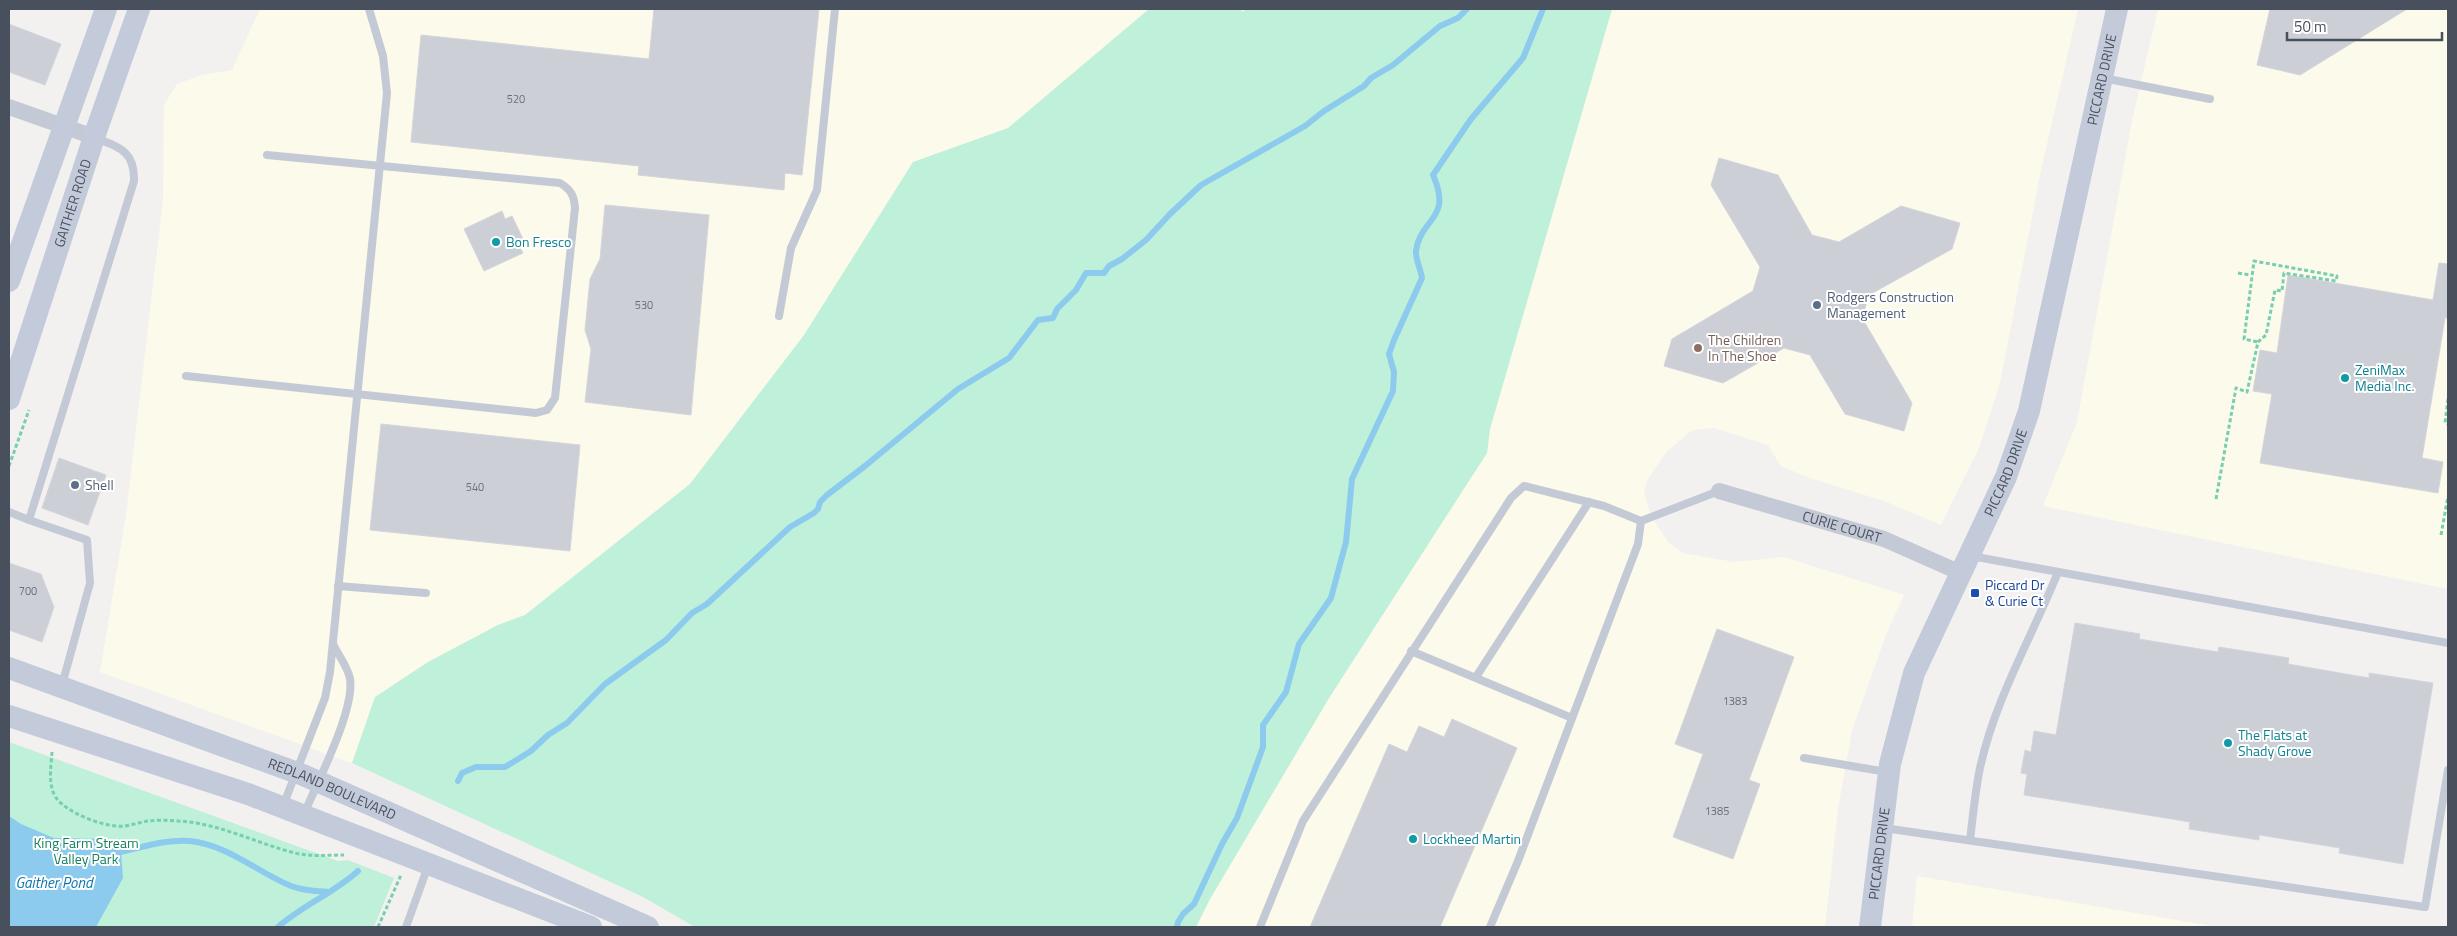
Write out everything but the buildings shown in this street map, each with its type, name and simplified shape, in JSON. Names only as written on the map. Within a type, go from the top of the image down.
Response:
[{"type":"main road","points":[[9,281],[106,9]]},
{"type":"main road","name":"GAITHER ROAD","points":[[9,399],[94,137],[139,9]]},
{"type":"main road","name":"PICCARD DRIVE","points":[[1870,927],[1889,772],[1914,673],[2006,477],[2030,411],[2117,9]]},
{"type":"main road","name":"REDLAND BOULEVARD","points":[[9,668],[296,772],[648,927]]},
{"type":"main road","points":[[9,716],[248,794],[293,811],[425,873],[592,927]]},
{"type":"street","points":[[9,107],[94,137]]},
{"type":"street","name":"CURIE COURT","points":[[1719,491],[1965,564]]},
{"type":"lane","points":[[293,811],[296,772],[325,698],[333,644],[355,393],[387,93],[383,56],[369,9]]},
{"type":"lane","points":[[779,316],[791,248],[817,190],[835,9]]},
{"type":"lane","points":[[2101,78],[2210,99]]},
{"type":"lane","points":[[29,520],[134,181],[134,169],[129,156],[117,146],[94,137]]},
{"type":"lane","points":[[186,376],[536,413],[547,410],[555,398],[575,208],[574,197],[570,189],[560,183],[267,155]]},
{"type":"lane","points":[[1260,927],[1303,821],[1511,498],[1524,486],[1588,502],[1641,521],[1719,491]]},
{"type":"lane","points":[[1476,677],[1588,502]]},
{"type":"lane","points":[[9,512],[87,540],[90,583],[61,687]]},
{"type":"lane","points":[[1490,927],[1638,544],[1641,521]]},
{"type":"lane","points":[[1965,564],[2058,572],[2448,643]]},
{"type":"lane","points":[[1970,840],[1980,767],[1992,726],[2004,693],[2036,626],[2058,572]]},
{"type":"lane","points":[[338,586],[426,593]]},
{"type":"lane","points":[[293,811],[318,782],[346,712],[351,694],[350,678],[333,644]]},
{"type":"lane","points":[[1411,651],[1572,718]]},
{"type":"lane","points":[[1804,758],[1889,772]]},
{"type":"lane","points":[[1882,828],[2425,907],[2448,770]]},
{"type":"lane","points":[[406,927],[425,873]]},
{"type":"path","points":[[2216,500],[2236,388],[2247,392],[2258,342],[2266,335],[2275,290],[2282,291],[2284,273],[2336,281],[2337,276],[2254,262],[2250,275],[2244,339],[2258,342]]},
{"type":"path","points":[[2238,273],[2250,275]]},
{"type":"path","points":[[2448,399],[2445,423],[2448,424]]},
{"type":"path","points":[[2441,536],[2448,496]]},
{"type":"path","points":[[44,749],[52,752],[50,761],[52,792],[60,803],[74,813],[108,824],[124,826],[149,821],[179,821],[218,827],[295,853],[318,856],[348,855]]},
{"type":"path","points":[[392,871],[401,874],[425,873]]},
{"type":"path","points":[[378,927],[401,874]]},
{"type":"shaded area","points":[[260,9],[1185,9],[804,336],[690,484],[525,615],[498,625],[375,697],[352,763],[100,672],[126,515],[163,200],[164,105],[177,84],[202,75],[232,70]]},
{"type":"shaded area","points":[[1612,9],[2078,9],[2041,170],[2000,383],[1979,448],[1941,525],[1887,502],[1810,478],[1781,466],[1768,445],[1714,428],[1692,430],[1666,452],[1647,481],[1644,494],[1652,518],[1669,543],[1682,553],[1734,562],[1784,557],[1904,595],[1887,632],[1852,730],[1838,809],[1825,927],[1196,927],[1210,899],[1329,698],[1487,453],[1490,429]]},
{"type":"shaded area","points":[[2158,9],[2448,9],[2448,589],[2043,506],[2077,422],[2132,121]]},
{"type":"shaded area","points":[[1917,876],[2218,927],[1912,927]]},
{"type":"green space","points":[[1149,9],[1241,9],[1242,12],[1247,9],[1612,9],[1490,429],[1487,453],[1329,698],[1210,899],[1196,927],[695,927],[643,897],[352,763],[375,697],[428,662],[498,625],[525,615],[690,484],[804,335],[913,162],[1008,128]]},
{"type":"green space","name":"King Farm Stream Valley Park","points":[[9,742],[338,861],[348,860],[394,878],[374,927],[9,927]]},
{"type":"water","name":"Gaither Pond","points":[[9,816],[21,824],[54,838],[104,839],[121,852],[123,878],[96,927],[9,927]]},
{"type":"waterway","points":[[458,781],[462,773],[476,767],[505,767],[531,751],[548,735],[567,723],[605,684],[666,640],[692,613],[707,604],[790,527],[814,513],[818,509],[820,502],[827,495],[958,389],[1009,358],[1038,320],[1053,318],[1057,309],[1076,290],[1086,273],[1104,273],[1109,266],[1122,259],[1146,240],[1201,185],[1305,126],[1324,111],[1364,86],[1371,78],[1393,65],[1440,26],[1458,18],[1467,9]]},
{"type":"waterway","points":[[1177,927],[1183,914],[1194,904],[1222,844],[1237,818],[1263,747],[1263,725],[1286,692],[1299,644],[1331,598],[1346,542],[1352,479],[1393,391],[1394,372],[1389,354],[1422,278],[1416,251],[1423,232],[1434,218],[1437,210],[1439,201],[1438,190],[1433,175],[1471,119],[1523,58],[1543,9]]},
{"type":"waterway","points":[[121,852],[172,841],[190,841],[230,853],[291,886],[305,890],[329,892]]},
{"type":"waterway","points":[[278,927],[358,871]]},
{"type":"place","name":"Bon Fresco","points":[[496,242]]},
{"type":"place","name":"Rodgers Construction Management","points":[[1817,305]]},
{"type":"place","name":"The Children In The Shoe","points":[[1698,348]]},
{"type":"place","name":"ZeniMax Media Inc.","points":[[2345,378]]},
{"type":"place","name":"Shell","points":[[75,485]]},
{"type":"place","name":"Piccard Dr & Curie Ct","points":[[1975,593]]},
{"type":"place","name":"The Flats at Shady Grove","points":[[2228,743]]},
{"type":"place","name":"Lockheed Martin","points":[[1413,839]]}]
